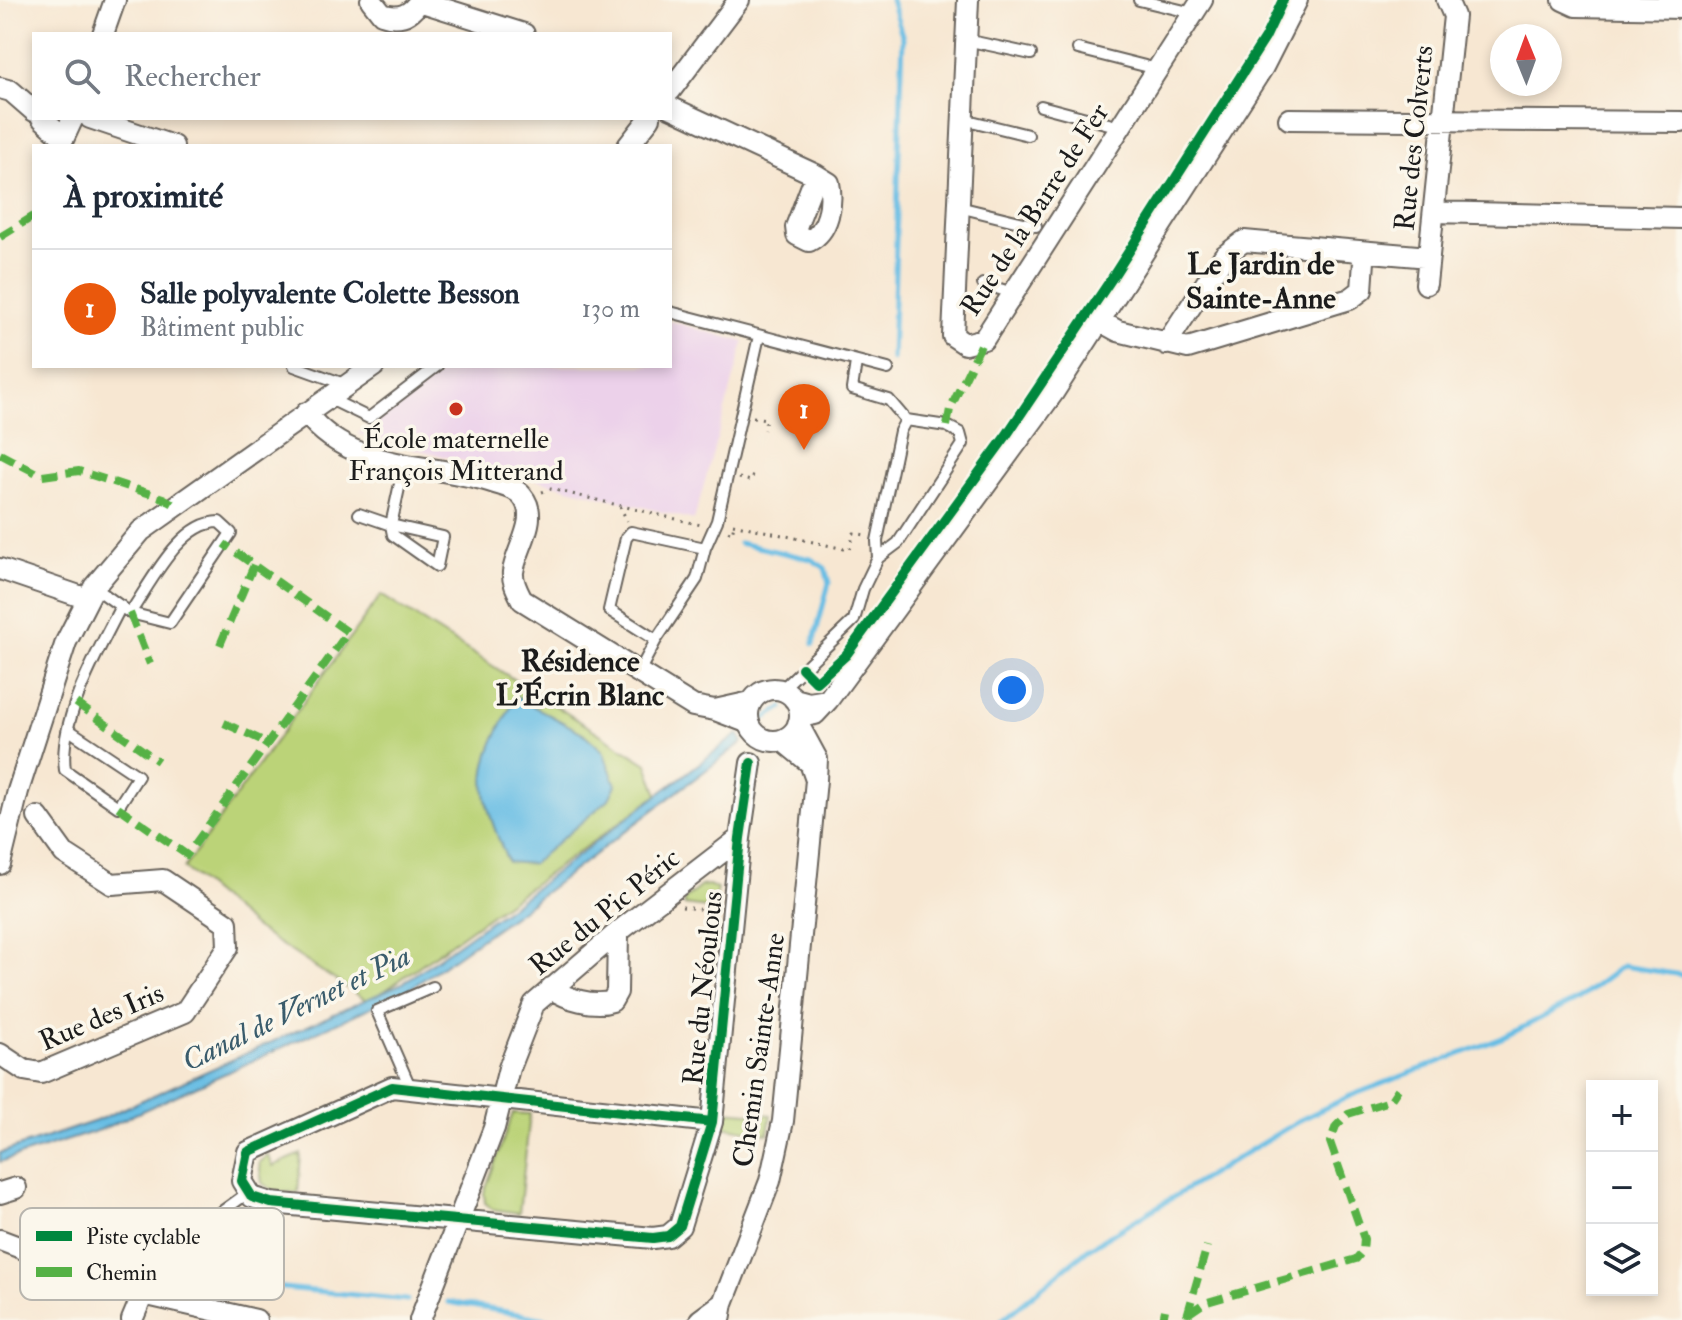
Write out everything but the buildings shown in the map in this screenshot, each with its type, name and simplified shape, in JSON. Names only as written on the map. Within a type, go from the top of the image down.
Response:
[{"type":"street","points":[[104,32],[115,0]]},
{"type":"street","points":[[371,0],[382,14],[400,17],[408,14],[420,0],[518,32]]},
{"type":"street","points":[[672,84],[739,0]]},
{"type":"street","name":"Rue de la Barre de Fer","points":[[968,0],[953,336],[965,344],[984,339],[1197,7]]},
{"type":"street","points":[[715,710],[751,702],[764,691],[793,708],[815,714],[828,700],[1053,393],[1263,67],[1297,0]]},
{"type":"street","name":"Rue des Colverts","points":[[1426,284],[1454,16],[1447,0]]},
{"type":"street","points":[[1563,0],[1576,6],[1682,8]]},
{"type":"street","points":[[0,88],[11,91],[32,109]]},
{"type":"street","points":[[672,108],[816,175]]},
{"type":"street","points":[[1289,119],[1682,122]]},
{"type":"street","points":[[44,120],[62,142],[72,120]]},
{"type":"street","points":[[96,120],[167,144]]},
{"type":"street","points":[[630,144],[648,120]]},
{"type":"street","points":[[1434,212],[1682,218]]},
{"type":"street","points":[[1166,344],[1224,256],[1244,241],[1429,257]]},
{"type":"street","points":[[1098,320],[1118,331],[1188,348],[1350,299],[1362,290],[1364,261],[1359,252]]},
{"type":"street","points":[[1,860],[12,818],[28,804],[66,642],[90,593],[141,531],[371,368]]},
{"type":"street","points":[[306,413],[323,435],[379,459],[469,474],[516,490],[524,497],[529,513],[513,573],[522,600],[693,706],[715,710],[764,734],[810,763],[816,780]]},
{"type":"street","points":[[0,569],[90,593]]},
{"type":"street","name":"Rue du Néoulous","points":[[249,1192],[252,1197],[271,1203],[653,1238],[668,1236],[680,1226],[704,1159],[712,1122],[740,838],[751,763],[764,734],[751,702]]},
{"type":"street","points":[[764,734],[793,708]]},
{"type":"street","name":"Chemin Sainte-Anne","points":[[722,1312],[770,1181],[783,1121],[817,759],[793,708]]},
{"type":"street","name":"Rue des Iris","points":[[0,1054],[24,1070],[41,1073],[185,1012],[228,947],[227,923],[163,880],[112,884],[64,853],[28,804]]},
{"type":"street","name":"Rue du Pic Péric","points":[[420,1320],[494,1128],[534,1004],[618,932],[740,838]]},
{"type":"street","points":[[717,855],[737,877]]},
{"type":"street","points":[[551,988],[561,996],[603,1004],[612,1001],[617,992],[618,932]]},
{"type":"street","points":[[249,1192],[242,1181],[248,1152],[383,1089],[411,1089],[712,1122]]},
{"type":"street","points":[[0,1240],[20,1248]]},
{"type":"street","points":[[132,1320],[140,1300]]},
{"type":"street","points":[[169,1300],[256,1320]]},
{"type":"street","points":[[700,1320],[722,1312]]},
{"type":"lane","points":[[1139,0],[1197,7]]},
{"type":"lane","points":[[966,40],[1031,54]]},
{"type":"lane","points":[[1078,49],[1157,69]]},
{"type":"lane","points":[[1041,106],[1120,127]]},
{"type":"lane","points":[[963,119],[1028,135]]},
{"type":"lane","points":[[959,207],[1036,226]]},
{"type":"lane","points":[[983,284],[1013,293]]},
{"type":"lane","points":[[672,313],[888,369]]},
{"type":"lane","points":[[639,672],[656,640],[697,579],[705,548],[716,524],[759,336]]},
{"type":"lane","points":[[856,362],[852,389],[889,400],[906,420],[947,426],[960,433],[963,444],[898,543],[878,558]]},
{"type":"lane","points":[[300,368],[349,385]]},
{"type":"lane","points":[[330,399],[369,418],[434,368]]},
{"type":"lane","points":[[793,708],[854,620],[863,589],[878,558],[878,537],[900,431],[906,420]]},
{"type":"lane","points":[[359,514],[391,525],[443,537],[437,566],[393,535],[391,525],[404,465]]},
{"type":"lane","points":[[69,730],[138,776],[118,807],[65,770],[63,752],[69,730],[90,667],[126,610],[187,532],[203,522],[219,522],[231,533],[170,623],[126,610],[90,593]]},
{"type":"lane","points":[[656,640],[609,610],[626,538],[631,532],[705,548]]},
{"type":"lane","points":[[411,1089],[377,1011],[433,987]]},
{"type":"lane","points":[[227,1208],[249,1192]]},
{"type":"path","points":[[742,414],[766,419],[764,430]]},
{"type":"path","points":[[728,475],[751,481],[754,471]]},
{"type":"path","points":[[524,497],[551,489],[849,550],[854,533],[878,537]]},
{"type":"path","points":[[716,524],[732,533],[734,525]]},
{"type":"path","points":[[675,889],[683,908],[716,911],[725,905],[735,904]]},
{"type":"shaded area","points":[[672,322],[744,342],[694,520],[357,434],[447,368],[672,368]]},
{"type":"green space","points":[[381,595],[647,764],[658,795],[369,1002],[255,928],[184,868]]},
{"type":"green space","points":[[709,885],[717,889],[715,909],[684,905],[684,900],[701,886]]},
{"type":"green space","points":[[724,1111],[771,1115],[768,1134],[722,1126]]},
{"type":"green space","points":[[513,1113],[530,1114],[519,1213],[492,1209],[485,1203],[484,1193]]},
{"type":"green space","points":[[301,1154],[298,1193],[272,1190],[262,1183],[259,1163],[268,1155],[273,1166]]},
{"type":"water","points":[[516,697],[583,733],[603,751],[616,785],[609,799],[532,864],[508,862],[485,795],[487,761]]},
{"type":"water","name":"Canal de Vernet et Pia","points":[[738,734],[743,742],[520,911],[407,991],[100,1130],[0,1162],[0,1153],[96,1121],[403,983],[514,904]]},
{"type":"waterway","points":[[891,0],[903,38],[892,359]]},
{"type":"waterway","points":[[739,543],[811,559],[825,568],[829,583],[813,644]]},
{"type":"waterway","points":[[766,718],[782,708]]},
{"type":"waterway","points":[[1002,1320],[1088,1249],[1300,1120],[1350,1096],[1502,1038],[1578,999],[1622,966],[1682,975]]},
{"type":"waterway","points":[[284,1288],[407,1300]]},
{"type":"waterway","points":[[448,1302],[553,1320]]},
{"type":"marked path","points":[[0,237],[32,217]]},
{"type":"marked path","points":[[947,426],[950,409],[984,339]]},
{"type":"marked path","points":[[0,454],[42,476],[79,471],[163,498],[177,506]]},
{"type":"marked path","points":[[118,807],[187,855],[348,632],[224,544]]},
{"type":"marked path","points":[[220,645],[254,565]]},
{"type":"marked path","points":[[130,613],[150,664]]},
{"type":"marked path","points":[[76,703],[158,761]]},
{"type":"marked path","points":[[224,723],[268,743]]},
{"type":"marked path","points":[[1188,1314],[1204,1303],[1356,1259],[1363,1251],[1364,1239],[1330,1142],[1336,1126],[1348,1114],[1390,1101],[1398,1089]]},
{"type":"marked path","points":[[1187,1316],[1207,1246]]},
{"type":"marked path","points":[[1163,1320],[1165,1310]]},
{"type":"cycle path","points":[[802,668],[816,682],[846,655],[1006,436],[1112,278],[1265,38],[1283,0]]},
{"type":"cycle path","points":[[712,1122],[392,1087],[248,1152],[242,1181],[252,1197],[271,1203],[653,1238],[668,1236],[680,1226],[712,1122],[740,838],[751,763]]},
{"type":"place","name":"École maternelle François Mitterand","points":[[456,409]]},
{"type":"place","name":"Salle polyvalente Colette Besson","points":[[804,450]]},
{"type":"district","name":"Le Jardin de Sainte-Anne","points":[[1261,281]]},
{"type":"district","name":"Résidence L'Écrin Blanc","points":[[580,678]]}]
